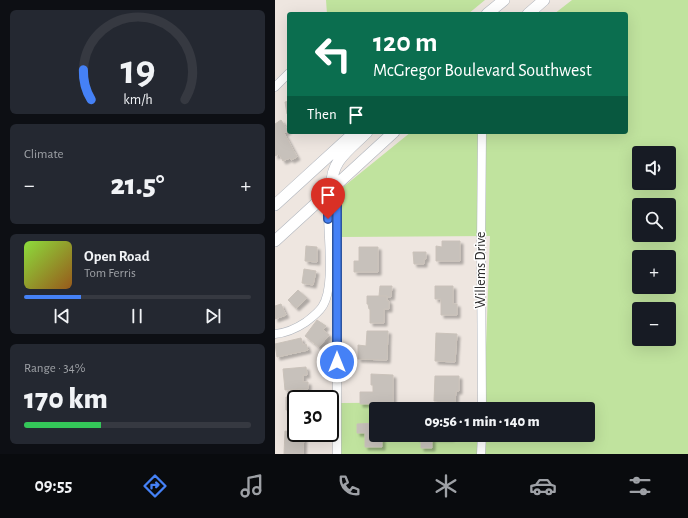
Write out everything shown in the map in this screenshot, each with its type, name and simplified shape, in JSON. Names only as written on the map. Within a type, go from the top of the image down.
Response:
[{"type":"main road","points":[[489,12],[504,0]]},
{"type":"main road","points":[[530,12],[544,0]]},
{"type":"main road","points":[[275,205],[353,134]]},
{"type":"main road","points":[[332,188],[331,178],[338,161],[365,134]]},
{"type":"main road","points":[[275,241],[392,134]]},
{"type":"street","points":[[275,87],[287,75]]},
{"type":"street","name":"Willems Drive","points":[[482,134],[482,402]]},
{"type":"street","points":[[275,334],[289,331],[300,326],[322,307],[327,297],[329,286],[328,206],[332,188]]},
{"type":"street","points":[[332,188],[337,202],[337,454]]},
{"type":"street","points":[[481,442],[481,454]]},
{"type":"green space","points":[[326,0],[485,0],[470,12],[327,12]]},
{"type":"green space","points":[[572,0],[688,0],[688,454],[338,454],[340,403],[369,403],[369,442],[595,442],[595,402],[484,402],[490,236],[342,237],[337,192],[409,134],[628,134],[628,12],[557,12]]},
{"type":"building","points":[[285,102],[287,102],[287,114]]},
{"type":"building","points":[[281,120],[287,129],[287,132],[284,133],[297,157],[291,160],[290,158],[283,161],[279,154],[275,156],[275,124]]},
{"type":"building","points":[[442,241],[460,241],[460,261],[436,261],[436,246],[442,247]]},
{"type":"building","points":[[306,246],[317,247],[317,262],[305,261]]},
{"type":"building","points":[[359,247],[378,247],[378,272],[354,272],[354,261],[359,261]]},
{"type":"building","points":[[413,252],[426,252],[424,264],[414,264]]},
{"type":"building","points":[[304,269],[316,271],[313,285],[302,283]]},
{"type":"building","points":[[380,286],[392,286],[391,297],[379,296]]},
{"type":"building","points":[[435,286],[453,286],[453,304],[457,304],[457,315],[441,315],[441,299],[435,299]]},
{"type":"building","points":[[298,290],[307,298],[296,308],[288,300]]},
{"type":"building","points":[[367,296],[387,296],[387,301],[389,301],[389,309],[384,309],[384,323],[370,323],[370,309],[367,304]]},
{"type":"building","points":[[281,304],[286,315],[275,319],[275,306]]},
{"type":"building","points":[[317,320],[326,326],[323,330],[329,335],[319,347],[305,336]]},
{"type":"building","points":[[367,331],[388,331],[387,360],[358,359],[358,345],[366,346]]},
{"type":"building","points":[[436,333],[457,334],[455,362],[435,361]]},
{"type":"building","points":[[301,338],[303,345],[306,344],[308,350],[277,357],[275,344]]},
{"type":"building","points":[[306,367],[307,375],[303,375],[303,382],[308,382],[308,389],[285,390],[283,369]]},
{"type":"building","points":[[371,374],[393,375],[393,402],[369,402],[369,404],[360,404],[360,392],[373,392],[373,385],[371,385]]},
{"type":"building","points":[[435,376],[459,376],[459,391],[456,391],[455,402],[434,401]]},
{"type":"building","points":[[286,397],[287,397],[287,410]]},
{"type":"building","points":[[369,423],[369,442],[382,442],[382,447],[365,447],[365,433],[357,433],[357,424]]},
{"type":"building","points":[[285,431],[287,431],[287,442],[304,442],[303,454],[284,454]]},
{"type":"building","points":[[421,442],[432,442],[432,448],[421,448]]},
{"type":"route","points":[[328,219],[328,206],[332,188],[337,202],[337,362]]}]
